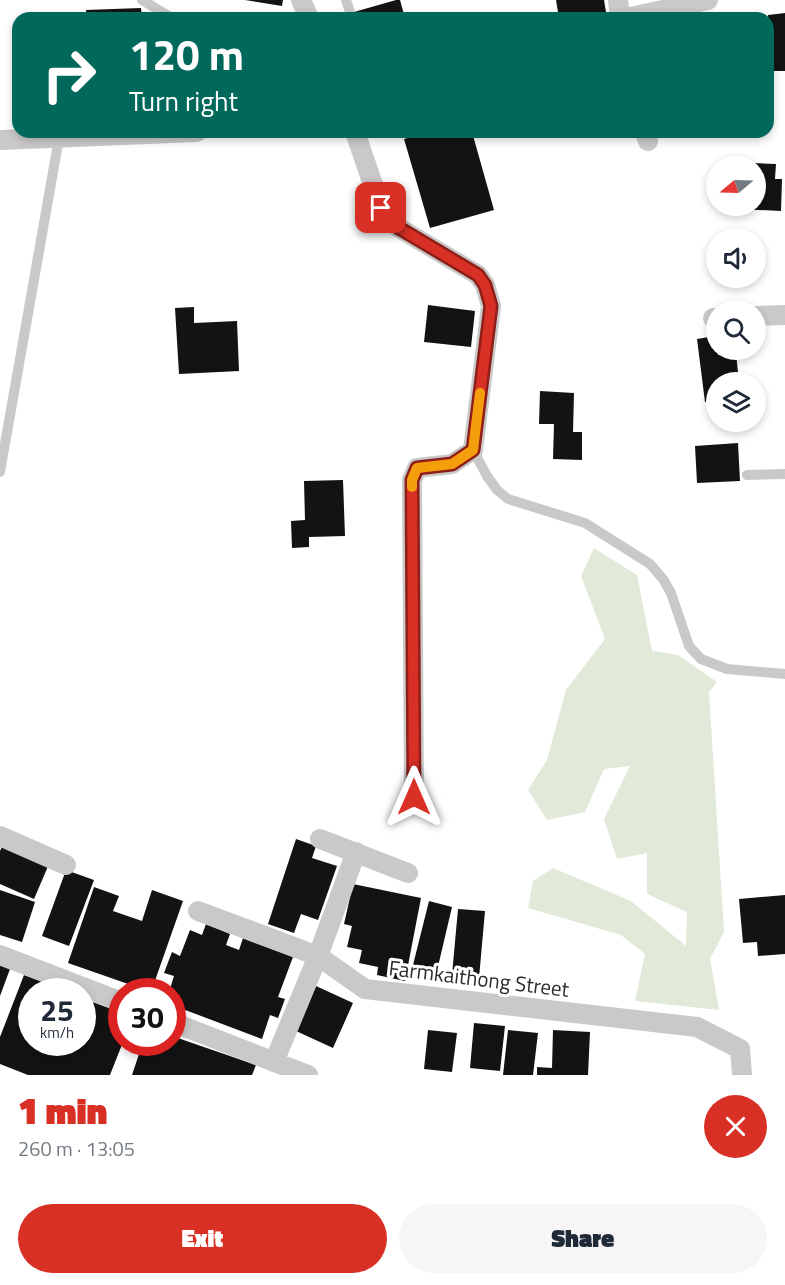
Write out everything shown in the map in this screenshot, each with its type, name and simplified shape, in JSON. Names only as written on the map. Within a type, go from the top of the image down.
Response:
[{"type":"street","points":[[653,12],[708,0]]},
{"type":"street","points":[[0,140],[59,138]]},
{"type":"street","points":[[357,138],[381,208],[399,228],[478,275],[485,285],[491,306],[473,450],[452,464],[417,468],[412,480],[414,797]]},
{"type":"street","points":[[766,316],[785,315]]},
{"type":"street","points":[[0,836],[66,865]]},
{"type":"street","points":[[320,839],[408,873]]},
{"type":"street","points":[[274,1062],[318,956],[356,852]]},
{"type":"street","name":"Farmkaithong Street","points":[[198,911],[318,956],[365,989],[697,1027],[740,1049],[742,1075]]},
{"type":"street","points":[[0,955],[108,997]]},
{"type":"street","points":[[186,1027],[308,1075]]},
{"type":"lane","points":[[141,0],[162,12]]},
{"type":"lane","points":[[0,472],[59,138]]},
{"type":"lane","points":[[473,450],[496,490],[508,499],[585,524],[650,564],[663,579],[670,593],[688,646],[701,659],[727,669],[785,674]]},
{"type":"lane","points":[[747,475],[785,474]]},
{"type":"green space","points":[[594,548],[637,575],[652,651],[678,655],[717,682],[709,692],[724,932],[710,959],[719,1010],[635,1001],[645,954],[621,935],[528,908],[533,881],[553,868],[631,901],[686,946],[687,912],[647,894],[647,853],[617,859],[604,819],[630,766],[604,769],[585,812],[547,820],[528,790],[547,760],[566,690],[605,639],[581,576]]},
{"type":"building","points":[[245,0],[283,0],[282,6]]},
{"type":"building","points":[[400,0],[403,12],[354,12]]},
{"type":"building","points":[[556,0],[604,0],[606,12],[558,12]]},
{"type":"building","points":[[141,8],[141,12],[86,12],[86,10]]},
{"type":"building","points":[[785,13],[785,71],[774,71],[774,14]]},
{"type":"building","points":[[474,138],[494,210],[430,228],[404,139]]},
{"type":"building","points":[[766,164],[776,164],[775,179],[782,179],[781,211],[766,210]]},
{"type":"building","points":[[428,305],[475,311],[471,347],[424,342]]},
{"type":"building","points":[[194,307],[194,323],[237,321],[239,371],[179,374],[175,308]]},
{"type":"building","points":[[706,338],[706,360],[737,360],[738,372],[706,372],[705,402],[697,339]]},
{"type":"building","points":[[540,391],[574,393],[573,432],[582,432],[582,460],[553,459],[554,424],[539,424]]},
{"type":"building","points":[[738,443],[740,481],[697,483],[695,446]]},
{"type":"building","points":[[343,480],[345,536],[309,537],[309,547],[292,548],[291,521],[305,520],[304,481]]},
{"type":"building","points":[[296,839],[316,846],[312,858],[337,866],[318,920],[301,914],[294,933],[268,924]]},
{"type":"building","points":[[3,844],[49,864],[34,899],[0,884],[0,851]]},
{"type":"building","points":[[66,870],[94,880],[69,946],[42,936]]},
{"type":"building","points":[[353,884],[421,898],[405,981],[377,975],[378,967],[359,963],[362,950],[347,947],[352,926],[344,924]]},
{"type":"building","points":[[94,887],[119,896],[113,911],[142,921],[152,890],[183,901],[156,978],[111,978],[68,963]]},
{"type":"building","points":[[0,890],[35,902],[22,942],[0,935]]},
{"type":"building","points":[[785,895],[785,954],[758,956],[757,942],[743,943],[739,899]]},
{"type":"building","points":[[429,901],[452,907],[436,975],[412,969]]},
{"type":"building","points":[[458,909],[485,911],[479,978],[452,975]]},
{"type":"building","points":[[206,924],[230,934],[226,945],[239,950],[243,938],[293,957],[278,997],[285,999],[278,1018],[270,1015],[262,1039],[186,1010],[186,978],[173,978],[174,976],[164,973],[172,952],[180,956],[190,930],[202,935]]},
{"type":"building","points":[[0,965],[10,969],[0,996]]},
{"type":"building","points":[[316,986],[353,1003],[333,1048],[296,1031]]},
{"type":"building","points":[[18,990],[18,1056],[96,1056],[96,1003],[108,1008],[108,1056],[117,1056],[110,1075],[28,1075],[0,1064],[0,1037]]},
{"type":"building","points":[[474,1023],[505,1026],[500,1071],[470,1068]]},
{"type":"building","points":[[428,1030],[457,1033],[452,1072],[424,1069]]},
{"type":"building","points":[[508,1030],[538,1033],[533,1075],[503,1075]]},
{"type":"building","points":[[553,1030],[590,1032],[588,1075],[537,1075],[537,1067],[552,1068]]},
{"type":"building","points":[[186,1041],[256,1065],[252,1075],[132,1075],[138,1056],[186,1056]]},
{"type":"slow traffic","points":[[412,487],[417,468],[452,464],[473,450],[480,393]]},
{"type":"route","points":[[381,208],[399,228],[478,275],[485,285],[491,306],[473,450],[452,464],[417,468],[412,480],[414,797]]}]
